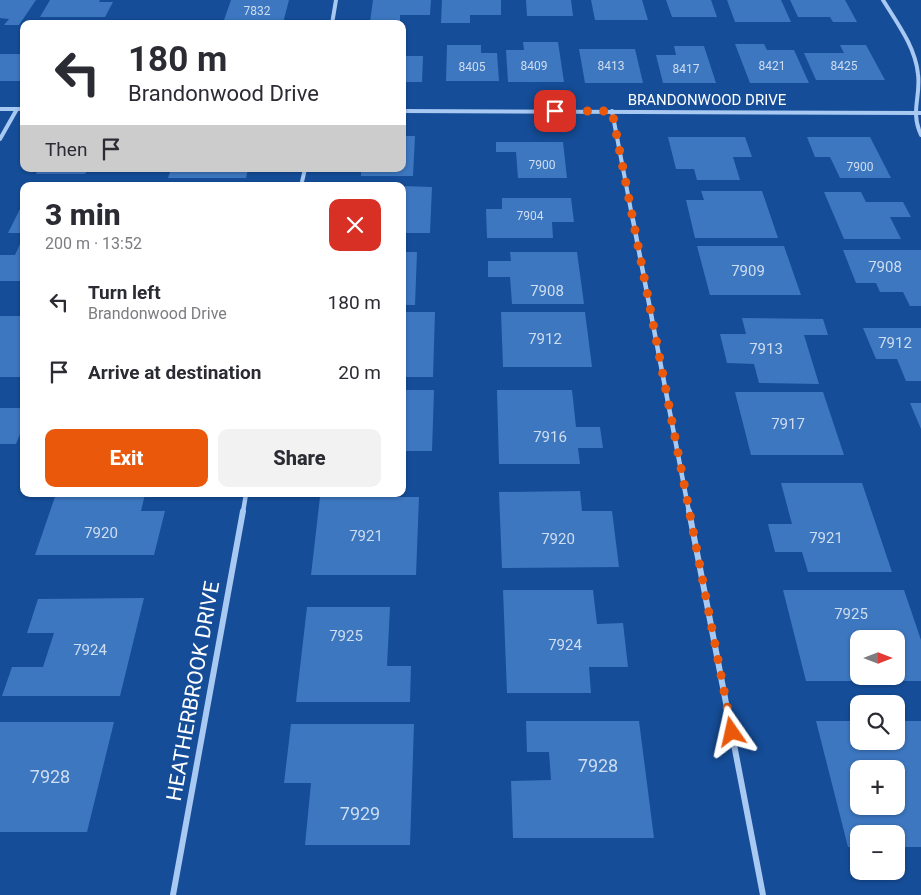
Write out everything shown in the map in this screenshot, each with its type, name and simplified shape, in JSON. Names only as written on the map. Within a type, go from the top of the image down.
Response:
[{"type":"street","points":[[333,20],[336,0]]},
{"type":"street","points":[[883,0],[914,54],[918,75],[913,113],[921,135]]},
{"type":"street","points":[[0,109],[17,109],[0,139]]},
{"type":"street","name":"BRANDONWOOD DRIVE","points":[[406,111],[921,113]]},
{"type":"street","points":[[612,111],[763,895]]},
{"type":"street","name":"HEATHERBROOK DRIVE","points":[[173,895],[245,497]]},
{"type":"building","points":[[0,0],[36,0],[22,20],[20,20],[19,25],[4,25],[9,19],[0,18]]},
{"type":"building","points":[[50,0],[100,0],[99,2],[113,2],[105,17],[40,17]]},
{"type":"building","points":[[231,0],[289,0],[284,20],[224,20]]},
{"type":"building","points":[[373,0],[431,0],[430,15],[400,15],[400,20],[370,20]]},
{"type":"building","points":[[442,0],[501,0],[501,15],[470,15],[470,23],[441,23]]},
{"type":"building","points":[[526,0],[571,0],[573,16],[527,16]]},
{"type":"building","points":[[591,0],[642,0],[648,20],[595,20]]},
{"type":"building","points":[[666,0],[711,0],[717,17],[672,17]]},
{"type":"building","points":[[727,0],[781,0],[791,22],[735,22]]},
{"type":"building","points":[[790,0],[845,0],[857,22],[833,22],[830,17],[798,17]]},
{"type":"building","points":[[523,42],[558,42],[564,82],[508,82],[506,50],[524,50]]},
{"type":"building","points":[[735,44],[764,44],[767,50],[794,50],[809,83],[750,83]]},
{"type":"building","points":[[447,45],[481,45],[481,53],[497,53],[499,81],[446,81]]},
{"type":"building","points":[[840,45],[866,45],[885,80],[816,80],[804,53],[844,53]]},
{"type":"building","points":[[674,46],[704,46],[716,83],[663,83],[656,55],[676,55]]},
{"type":"building","points":[[579,49],[635,49],[643,83],[585,83]]},
{"type":"building","points":[[0,54],[20,54],[20,81],[0,81]]},
{"type":"building","points":[[406,56],[423,56],[422,82],[406,82]]},
{"type":"building","points":[[406,136],[415,136],[413,176],[361,176],[361,172],[406,172]]},
{"type":"building","points":[[668,137],[745,137],[752,157],[733,157],[740,180],[697,180],[694,169],[676,169]]},
{"type":"building","points":[[807,137],[870,137],[891,178],[840,178],[830,157],[815,157]]},
{"type":"building","points":[[496,142],[563,142],[567,178],[518,178],[516,152],[496,152]]},
{"type":"building","points":[[37,172],[86,172],[85,174],[36,174]]},
{"type":"building","points":[[170,172],[247,172],[246,178],[168,178]]},
{"type":"building","points":[[406,186],[432,187],[430,233],[406,233]]},
{"type":"building","points":[[701,191],[762,191],[778,238],[695,238],[686,200],[704,200]]},
{"type":"building","points":[[824,192],[861,192],[866,202],[903,202],[911,217],[890,217],[901,239],[844,239]]},
{"type":"building","points":[[502,198],[571,198],[574,222],[552,222],[553,238],[487,238],[486,209],[502,209]]},
{"type":"building","points":[[20,209],[20,233],[8,233]]},
{"type":"building","points":[[20,244],[20,281],[0,281],[0,255],[15,255]]},
{"type":"building","points":[[697,246],[784,246],[801,295],[710,295]]},
{"type":"building","points":[[843,250],[921,250],[921,306],[910,306],[903,292],[880,292],[876,283],[856,283]]},
{"type":"building","points":[[406,252],[417,252],[415,305],[406,305]]},
{"type":"building","points":[[510,252],[577,252],[584,304],[512,304],[510,277],[488,277],[488,261],[511,261]]},
{"type":"building","points":[[406,312],[435,312],[433,377],[406,377]]},
{"type":"building","points":[[501,312],[585,312],[592,367],[503,367]]},
{"type":"building","points":[[0,316],[20,316],[20,377],[0,377]]},
{"type":"building","points":[[742,318],[823,319],[828,335],[804,335],[819,384],[759,383],[754,364],[727,363],[720,334],[746,334]]},
{"type":"building","points":[[863,328],[921,328],[921,381],[906,381],[897,359],[876,359]]},
{"type":"building","points":[[406,390],[434,390],[432,451],[406,451]]},
{"type":"building","points":[[497,390],[572,390],[576,427],[600,427],[603,448],[578,448],[580,464],[499,464]]},
{"type":"building","points":[[735,392],[823,392],[844,455],[751,455]]},
{"type":"building","points":[[910,403],[921,403],[921,429]]},
{"type":"building","points":[[0,408],[20,408],[20,434],[16,444],[0,444]]},
{"type":"building","points":[[781,483],[862,483],[892,572],[808,572],[802,552],[775,552],[768,524],[792,524]]},
{"type":"building","points":[[580,491],[582,511],[612,511],[619,567],[502,568],[499,492]]},
{"type":"building","points":[[55,497],[144,497],[141,511],[165,511],[154,555],[35,555]]},
{"type":"building","points":[[320,497],[419,497],[416,575],[311,575]]},
{"type":"building","points":[[503,590],[593,590],[597,624],[623,623],[628,667],[589,667],[591,693],[507,693]]},
{"type":"building","points":[[783,590],[904,590],[921,640],[921,681],[905,681],[905,630],[850,630],[850,681],[806,681]]},
{"type":"building","points":[[144,598],[120,696],[2,696],[12,667],[43,667],[54,633],[27,633],[38,599]]},
{"type":"building","points":[[307,607],[390,607],[387,666],[411,666],[410,702],[296,702]]},
{"type":"building","points":[[526,721],[639,721],[654,838],[513,838],[511,781],[551,780],[549,752],[527,752]]},
{"type":"building","points":[[816,721],[850,721],[850,750],[905,750],[905,721],[921,721],[921,847],[905,847],[905,825],[850,825],[850,847],[848,847]]},
{"type":"building","points":[[0,722],[114,722],[87,832],[0,832]]},
{"type":"building","points":[[291,724],[414,724],[410,845],[305,845],[311,783],[284,783]]},
{"type":"route","points":[[555,111],[612,111],[732,732]]}]
